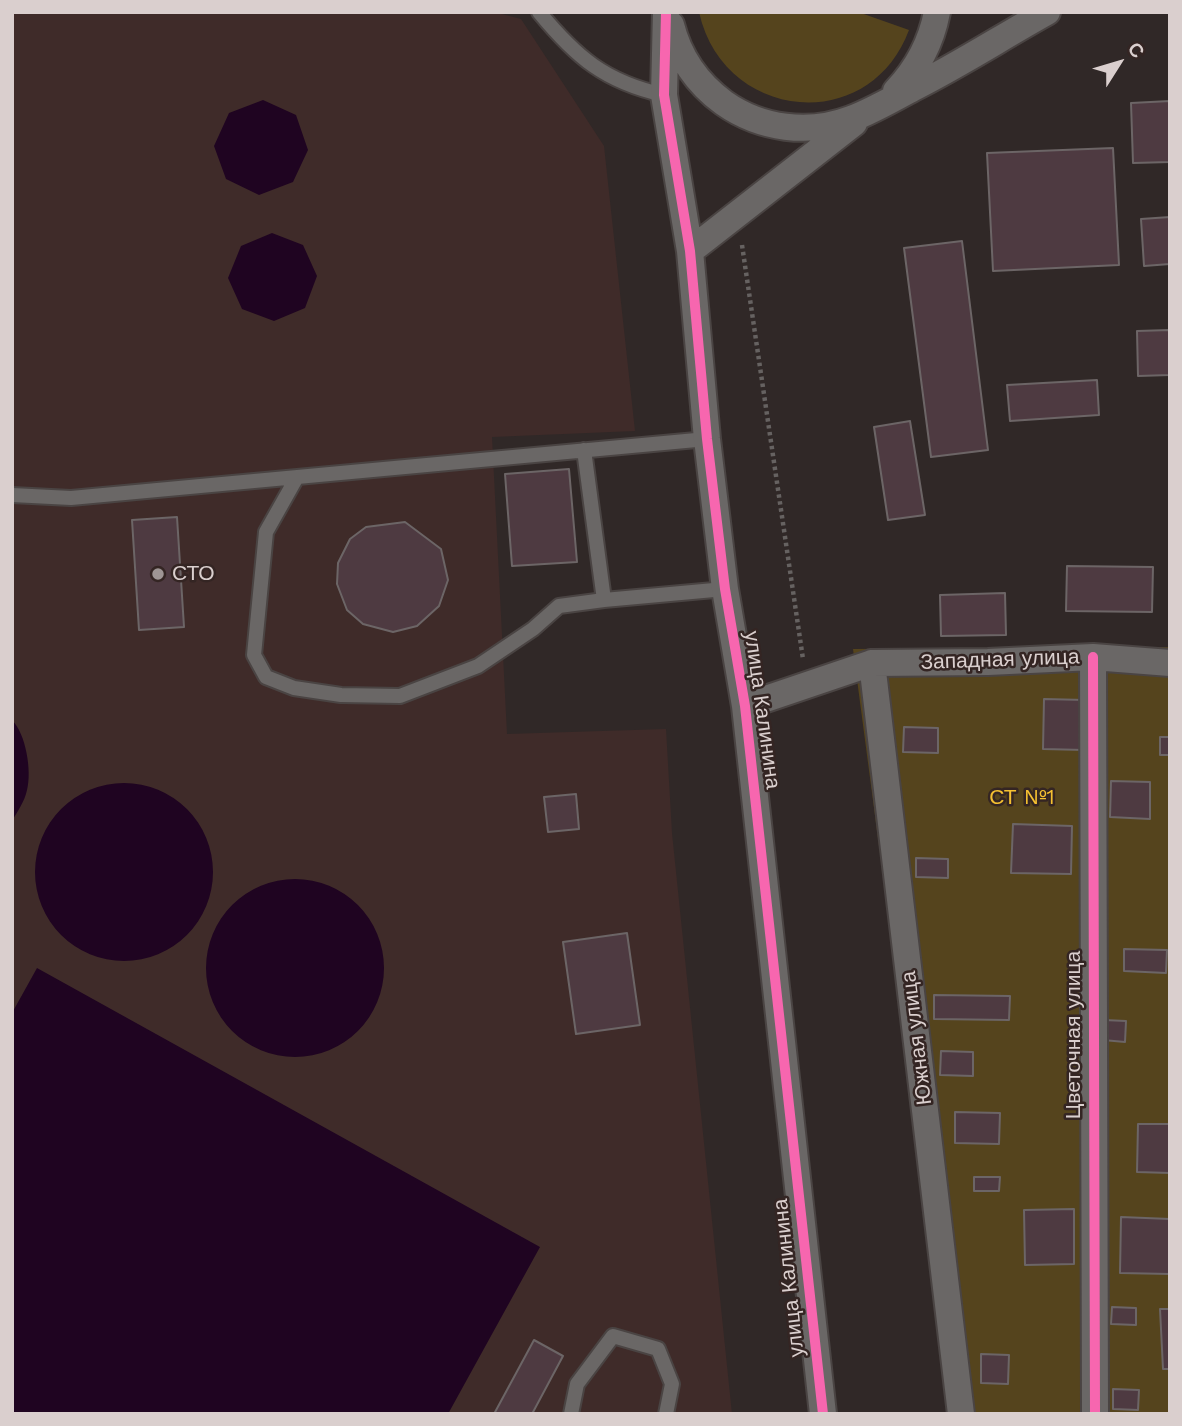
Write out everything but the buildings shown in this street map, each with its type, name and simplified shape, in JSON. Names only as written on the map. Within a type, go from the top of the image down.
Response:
[{"type":"street","name":"улица Калинина","points":[[668,12],[664,94],[690,251],[725,589],[745,706],[823,1414]]},
{"type":"street","points":[[668,12],[677,44],[689,66],[713,94],[743,115],[779,126],[803,128],[839,123],[873,108],[966,61],[1047,12]]},
{"type":"street","points":[[690,251],[897,90],[916,68],[929,42],[937,12]]},
{"type":"street","name":"Западная улица","points":[[745,706],[872,663],[988,662],[1093,657],[1170,663]]},
{"type":"street","name":"Цветочная улица","points":[[1093,657],[1095,1414]]},
{"type":"street","name":"Южная улица","points":[[872,663],[961,1414]]},
{"type":"lane","points":[[539,12],[564,42],[588,64],[614,80],[640,90],[664,94]]},
{"type":"lane","points":[[12,495],[71,498],[708,439]]},
{"type":"lane","points":[[584,450],[604,600]]},
{"type":"lane","points":[[298,477],[266,532],[254,654],[267,677],[294,688],[341,695],[400,696],[478,666],[533,629],[559,606],[725,589]]},
{"type":"lane","points":[[571,1414],[577,1384],[613,1336],[658,1349],[672,1384],[666,1414]]},
{"type":"path","points":[[742,243],[807,685]]},
{"type":"shaded area","points":[[12,12],[494,12],[521,19],[604,146],[635,431],[492,437],[507,734],[666,729],[672,833],[732,1414],[12,1414]]},
{"type":"shaded area","points":[[263,100],[296,115],[308,150],[293,182],[259,195],[226,179],[214,146],[229,113]]},
{"type":"shaded area","points":[[272,233],[303,245],[317,276],[305,308],[274,321],[242,309],[228,278],[241,246]]},
{"type":"shaded area","points":[[12,720],[24,743],[29,773],[26,794],[12,821]]},
{"type":"shaded area","points":[[124,783],[158,790],[187,809],[206,838],[213,872],[206,906],[187,935],[158,954],[124,961],[90,954],[61,935],[42,906],[35,872],[42,838],[61,809],[90,790]]},
{"type":"shaded area","points":[[295,879],[329,886],[358,905],[377,934],[384,968],[377,1002],[358,1031],[329,1050],[295,1057],[261,1050],[232,1031],[213,1002],[206,968],[213,934],[232,905],[261,886]]},
{"type":"shaded area","points":[[37,968],[540,1247],[448,1414],[12,1414],[12,1013]]},
{"type":"green space","points":[[699,12],[858,12],[909,30],[889,64],[863,88],[831,100],[798,102],[765,94],[736,76],[713,48]]},
{"type":"green space","name":"СТ №1","points":[[1170,647],[1170,1414],[951,1414],[853,649]]},
{"type":"cycle path","points":[[666,12],[664,95],[690,251],[707,439],[725,589],[745,706],[823,1414]]},
{"type":"cycle path","points":[[1093,657],[1095,1414]]},
{"type":"place","name":"СТО","points":[[158,574]]}]
